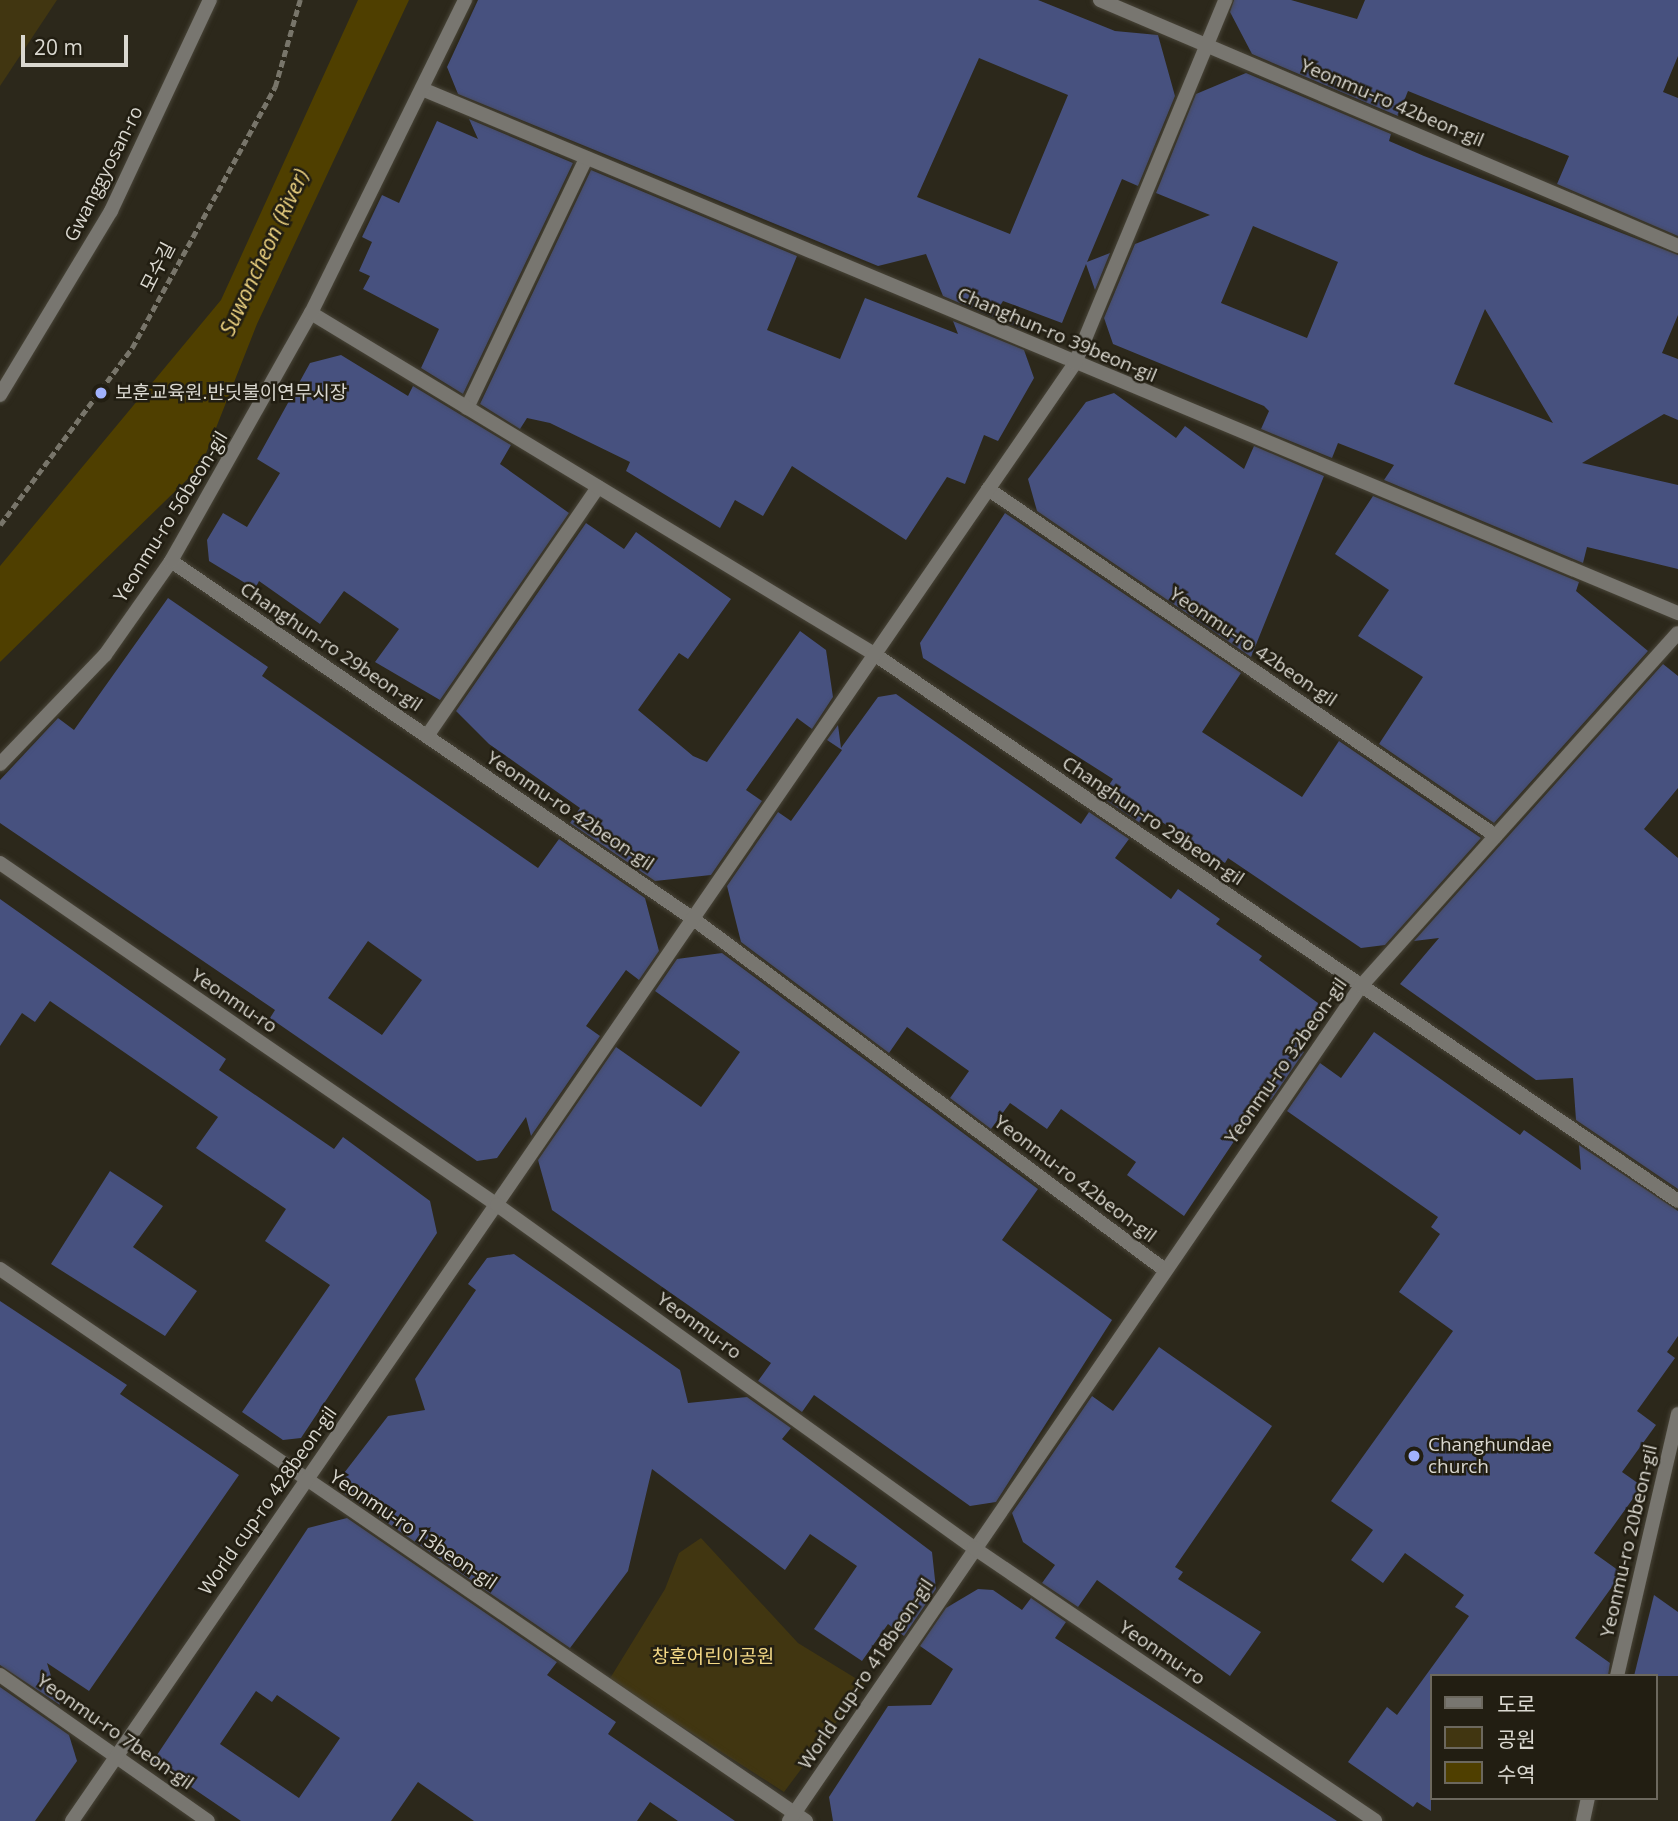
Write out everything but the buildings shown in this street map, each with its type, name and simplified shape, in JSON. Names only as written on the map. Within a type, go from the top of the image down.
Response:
[{"type":"street","name":"Gwanggyosan-ro","points":[[0,395],[111,211],[210,0]]},
{"type":"street","name":"Yeonmu-ro 56beon-gil","points":[[0,764],[105,655],[171,561],[311,313],[465,0]]},
{"type":"street","points":[[1100,0],[1207,44]]},
{"type":"street","points":[[497,1205],[1075,363],[1224,0]]},
{"type":"street","name":"Yeonmu-ro 42beon-gil","points":[[1207,44],[1678,246]]},
{"type":"street","name":"Changhun-ro 39beon-gil","points":[[422,89],[1678,612]]},
{"type":"street","points":[[467,408],[586,159]]},
{"type":"street","name":"Changhun-ro 29beon-gil","points":[[311,313],[874,654],[1678,1201]]},
{"type":"street","name":"Changhun-ro 29beon-gil","points":[[171,561],[427,736],[598,487]]},
{"type":"street","name":"Yeonmu-ro 42beon-gil","points":[[988,489],[1496,836]]},
{"type":"street","name":"Yeonmu-ro 32beon-gil","points":[[974,1548],[1361,986],[1678,634]]},
{"type":"street","name":"Yeonmu-ro 42beon-gil","points":[[427,736],[692,918],[1165,1270]]},
{"type":"street","name":"Yeonmu-ro","points":[[0,863],[497,1205],[974,1548],[1375,1821]]},
{"type":"street","name":"World cup-ro 428beon-gil","points":[[72,1821],[497,1205]]},
{"type":"street","name":"Yeonmu-ro 13beon-gil","points":[[0,1269],[796,1818]]},
{"type":"street","name":"Yeonmu-ro 20beon-gil","points":[[1617,1674],[1678,1414]]},
{"type":"street","name":"World cup-ro 418beon-gil","points":[[796,1818],[974,1548]]},
{"type":"street","name":"Yeonmu-ro 7beon-gil","points":[[0,1675],[208,1821]]},
{"type":"street","points":[[1583,1821],[1588,1800]]},
{"type":"path","name":"모수길","points":[[0,524],[132,348],[275,88],[300,0]]},
{"type":"green space","points":[[0,0],[57,0],[0,86]]},
{"type":"green space","name":"창훈어린이공원","points":[[701,1538],[798,1643],[865,1684],[784,1792],[609,1680],[665,1589],[679,1553]]},
{"type":"water","name":"Suwoncheon (River)","points":[[358,0],[409,0],[257,324],[201,466],[0,662],[0,566],[221,300]]},
{"type":"place","name":"보훈교육원.반딧불이연무시장","points":[[101,393]]},
{"type":"place","name":"Changhundae church","points":[[1414,1456]]}]
